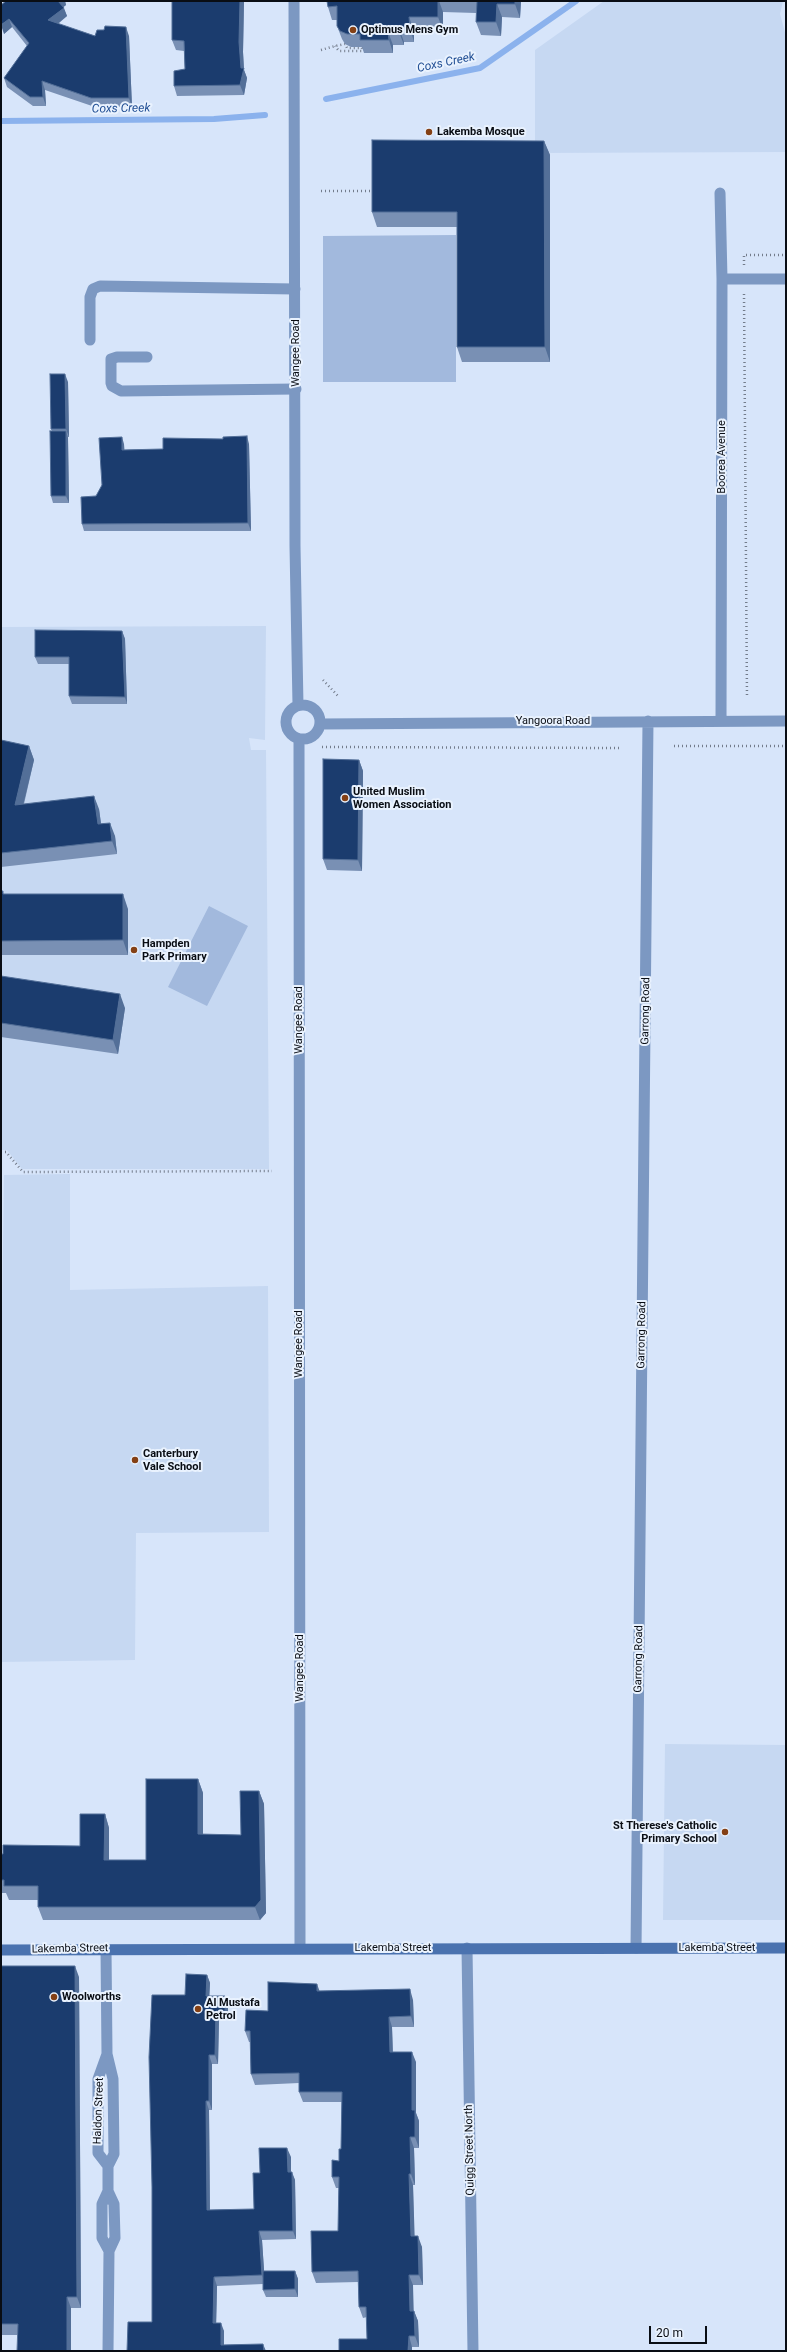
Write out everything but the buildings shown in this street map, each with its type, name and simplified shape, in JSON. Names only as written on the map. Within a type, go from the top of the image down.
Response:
[{"type":"main road","name":"Lakemba Street","points":[[1,1950],[300,1948],[786,1948]]},
{"type":"street","name":"Wangee Road","points":[[294,1],[296,389],[295,546],[298,706]]},
{"type":"street","name":"Boorea Avenue","points":[[720,193],[722,279],[722,721]]},
{"type":"street","points":[[722,279],[786,279]]},
{"type":"street","points":[[90,340],[90,298],[93,290],[100,286],[295,289]]},
{"type":"street","points":[[147,357],[117,357],[111,359],[110,383],[112,386],[121,391],[296,389]]},
{"type":"street","points":[[304,705],[314,709],[318,713],[321,724],[314,736],[309,739],[299,739],[290,733],[286,722],[289,712],[298,706],[304,705]]},
{"type":"street","name":"Garrong Road","points":[[636,1948],[648,721]]},
{"type":"street","name":"Yangoora Road","points":[[321,724],[786,721]]},
{"type":"street","name":"Wangee Road","points":[[299,739],[300,1948]]},
{"type":"street","name":"Quigg Street North","points":[[467,1948],[473,2351]]},
{"type":"street","name":"Haldon Street","points":[[106,1949],[107,2054],[113,2079],[114,2130],[114,2154],[108,2166],[108,2191],[102,2204],[102,2238],[109,2251],[109,2350]]},
{"type":"street","name":"Haldon Street","points":[[107,2054],[98,2079],[98,2153],[108,2166]]},
{"type":"path","points":[[321,50],[335,46],[345,44],[347,48],[362,48],[362,51],[339,51],[335,46]]},
{"type":"path","points":[[321,191],[377,192]]},
{"type":"path","name":"Boorea Avenue","points":[[747,698],[744,255],[786,255]]},
{"type":"path","points":[[323,680],[339,697]]},
{"type":"path","points":[[674,746],[786,746]]},
{"type":"path","points":[[322,747],[620,748]]},
{"type":"path","points":[[1,1152],[6,1152],[23,1172],[272,1171]]},
{"type":"shaded area","points":[[604,1],[783,1],[780,14],[786,36],[786,152],[535,153],[535,50]]},
{"type":"shaded area","points":[[456,235],[456,382],[323,382],[323,236]]},
{"type":"shaded area","name":"Hampden Park Primary","points":[[266,626],[265,740],[249,738],[251,750],[266,750],[269,1169],[22,1169],[7,1150],[1,1150],[1,627]]},
{"type":"shaded area","points":[[209,906],[248,926],[207,1006],[168,987]]},
{"type":"shaded area","name":"Canterbury Vale School","points":[[70,1174],[70,1290],[268,1286],[269,1532],[136,1533],[135,1660],[1,1662],[1,1388],[4,1175]]},
{"type":"shaded area","name":"St Therese's Catholic Primary School","points":[[665,1744],[786,1745],[786,1920],[663,1920]]},
{"type":"waterway","name":"Coxs Creek","points":[[326,99],[480,68],[576,1]]},
{"type":"waterway","name":"Coxs Creek","points":[[1,121],[214,119],[265,115]]},
{"type":"place","name":"Optimus Mens Gym","points":[[353,30]]},
{"type":"place","name":"Lakemba Mosque","points":[[429,132]]},
{"type":"place","name":"United Muslim Women Association","points":[[345,798]]},
{"type":"place","name":"Hampden Park Primary","points":[[134,950]]},
{"type":"place","name":"Canterbury Vale School","points":[[135,1460]]},
{"type":"place","name":"St Therese's Catholic Primary School","points":[[725,1832]]},
{"type":"place","name":"Woolworths","points":[[54,1997]]},
{"type":"place","name":"Al Mustafa Petrol","points":[[198,2009]]}]
